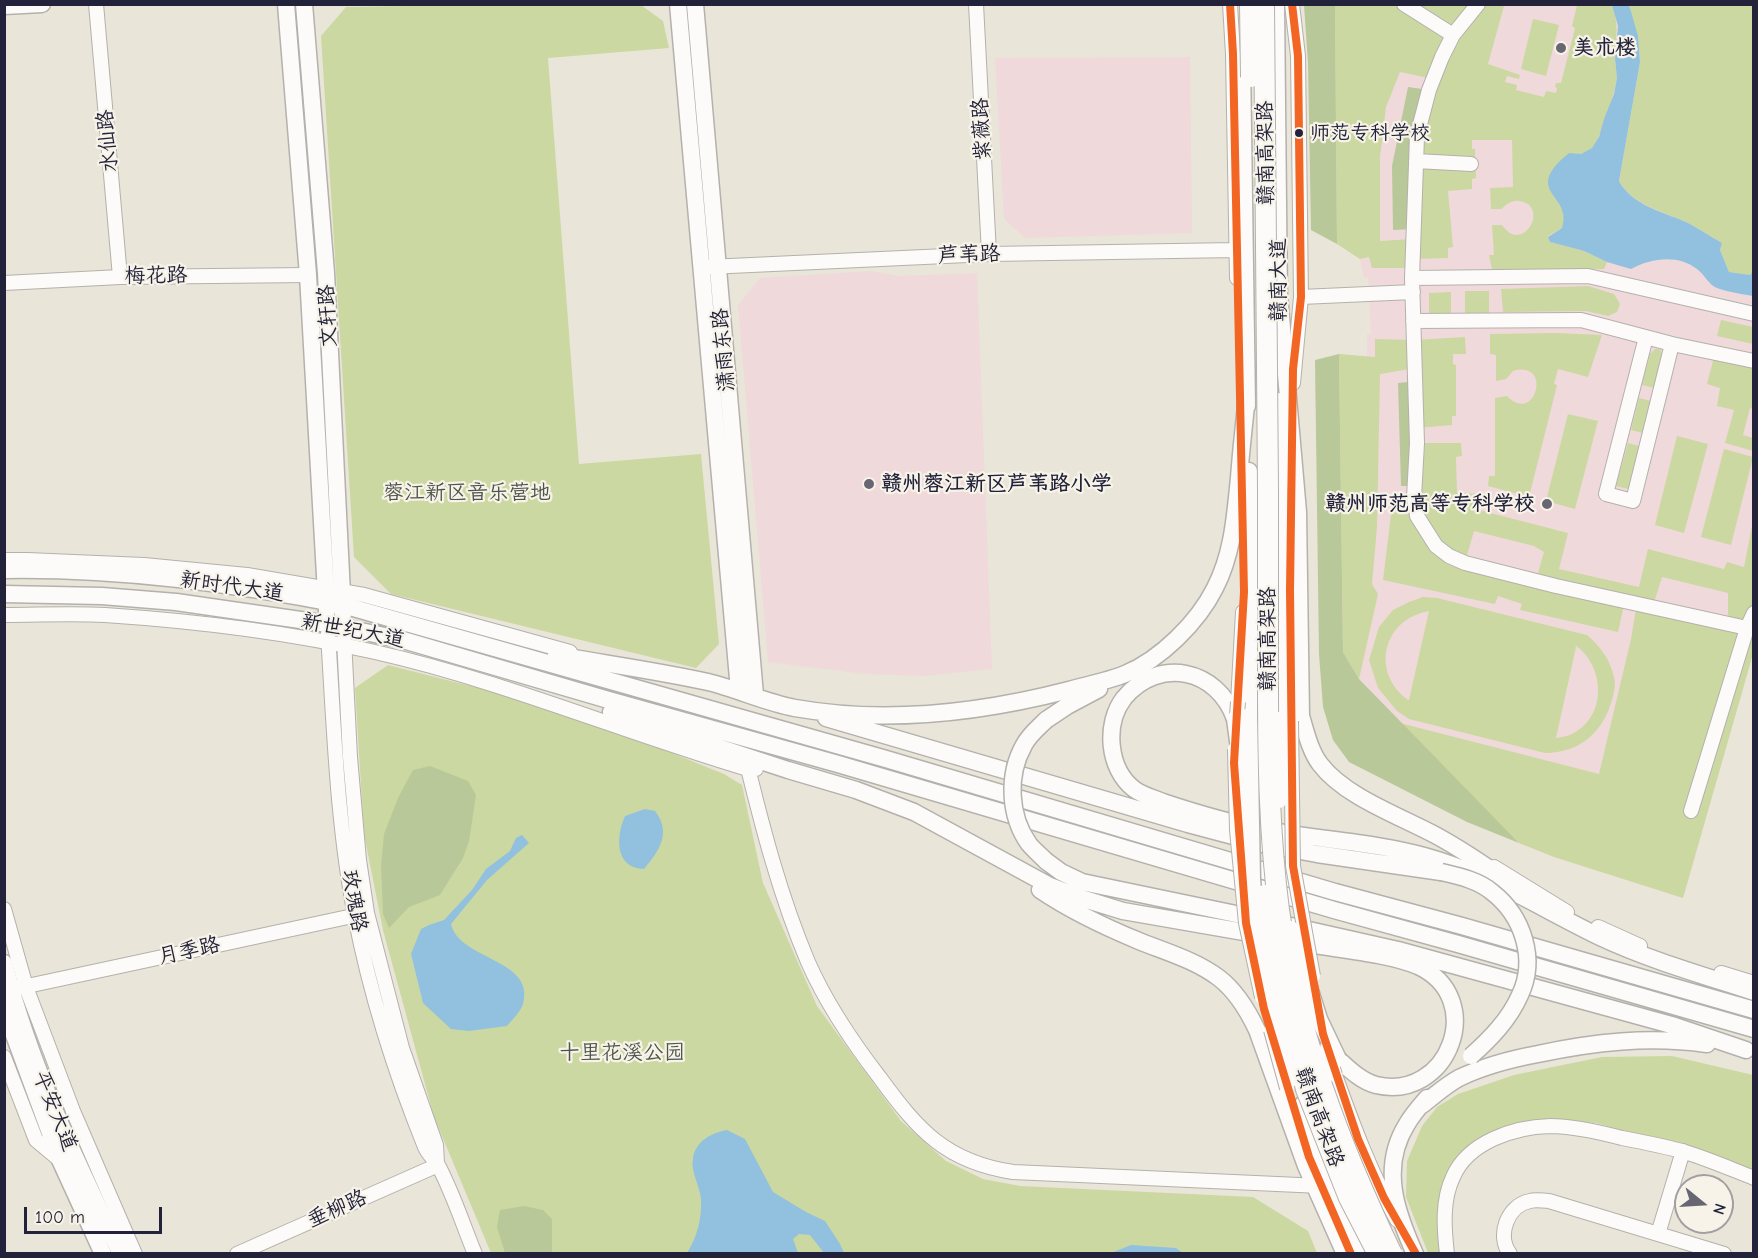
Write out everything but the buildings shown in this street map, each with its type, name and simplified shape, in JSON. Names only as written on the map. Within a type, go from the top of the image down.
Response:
[{"type":"highway","name":"赣南高架路","points":[[1250,4],[1259,581],[1259,813],[1270,951],[1306,1089],[1349,1198],[1378,1254]]},
{"type":"highway","name":"赣南高架路","points":[[1264,4],[1268,276],[1269,800],[1279,910],[1290,971],[1310,1048],[1333,1119],[1362,1191],[1392,1254]]},
{"type":"main road","points":[[4,6],[42,4]]},
{"type":"main road","name":"文轩路","points":[[286,4],[334,597]]},
{"type":"main road","name":"文轩路","points":[[304,4],[326,273],[335,626]]},
{"type":"main road","name":"潇雨东路","points":[[678,4],[709,267],[747,693]]},
{"type":"main road","name":"潇雨东路","points":[[695,4],[709,267]]},
{"type":"main road","name":"赣南大道","points":[[1240,4],[1251,593],[1240,720]]},
{"type":"main road","name":"赣南大道","points":[[1276,4],[1285,720],[1279,807],[1282,868],[1305,998],[1334,1070],[1345,1129],[1379,1208],[1413,1253]]},
{"type":"main road","points":[[1279,294],[1298,512],[1301,716],[1308,741],[1319,763],[1338,783],[1358,796],[1439,837],[1515,885],[1542,907]]},
{"type":"main road","points":[[1247,397],[1234,530],[1227,561],[1215,588],[1201,613],[1182,634],[1126,674],[1046,720],[1024,744],[1012,781],[1013,803],[1019,825],[1029,844],[1061,872],[1082,882],[1177,900],[1398,950],[1675,1026],[1750,1051]]},
{"type":"main road","name":"新时代大道","points":[[4,570],[182,578],[334,597],[456,637]]},
{"type":"main road","name":"新世纪大道","points":[[4,594],[102,596],[177,602],[335,626],[403,640],[449,653]]},
{"type":"main road","points":[[456,637],[630,668],[747,693],[1034,780],[1267,845],[1441,872],[1472,880],[1492,891],[1518,921],[1525,941],[1527,963],[1521,995],[1493,1036],[1441,1081],[1406,1125],[1402,1134],[1395,1152],[1394,1201],[1413,1253]]},
{"type":"main road","points":[[456,637],[886,759],[1335,892],[1754,1010]]},
{"type":"main road","points":[[449,653],[514,679],[747,763],[788,770],[856,790],[914,812],[1050,886],[1084,899],[1123,911],[1398,960],[1418,966],[1434,976],[1447,991],[1452,1004],[1455,1020],[1453,1038],[1447,1053],[1437,1066],[1422,1078],[1393,1087],[1374,1084],[1356,1075],[1334,1070],[1319,1019],[1291,929]]},
{"type":"main road","points":[[449,653],[838,764],[1334,910],[1754,1029]]},
{"type":"main road","points":[[1345,1254],[1318,1186],[1287,1088],[1258,944],[1252,879],[1241,763],[1240,720],[1221,693],[1209,682],[1179,673],[1148,679],[1134,688],[1123,700],[1112,732],[1112,750],[1123,777],[1134,788],[1148,796],[1166,803],[1267,830],[1388,848],[1424,856],[1489,879],[1625,948],[1754,992]]},
{"type":"main road","points":[[793,708],[872,715],[945,713],[1038,698],[1126,674]]},
{"type":"main road","points":[[788,770],[838,764]]},
{"type":"main road","points":[[982,850],[1043,892],[1077,912],[1202,967],[1221,979],[1247,1011],[1287,1088],[1362,1254]]},
{"type":"main road","name":"平安大道","points":[[4,963],[19,988],[40,1075],[66,1157],[121,1254]]},
{"type":"main road","name":"平安大道","points":[[4,1008],[66,1157],[103,1254]]},
{"type":"main road","points":[[1422,1105],[1457,1079],[1484,1067],[1564,1048],[1607,1041],[1646,1040],[1684,1041],[1750,1051]]},
{"type":"street","name":"水仙路","points":[[96,4],[120,276]]},
{"type":"street","name":"紫薇路","points":[[976,4],[989,254]]},
{"type":"street","points":[[1230,4],[1245,592],[1238,702],[1240,720],[1234,763],[1246,923],[1264,1009],[1287,1088]]},
{"type":"street","points":[[1292,4],[1298,56],[1301,297],[1293,388],[1290,590],[1285,720],[1293,866],[1319,1019]]},
{"type":"street","points":[[1404,4],[1453,35]]},
{"type":"street","points":[[1478,4],[1453,35],[1429,90],[1416,136],[1413,321],[1417,381],[1418,443],[1414,497],[1417,516],[1436,546],[1449,556],[1465,563],[1747,628]]},
{"type":"street","points":[[1416,161],[1471,164]]},
{"type":"street","name":"芦苇路","points":[[709,267],[989,254],[1236,250]]},
{"type":"street","name":"梅花路","points":[[4,283],[120,276],[308,275]]},
{"type":"street","points":[[1413,278],[1588,276],[1754,314]]},
{"type":"street","points":[[1301,297],[1413,292]]},
{"type":"street","points":[[1413,321],[1581,320],[1672,344],[1754,361]]},
{"type":"street","points":[[1646,337],[1606,494],[1633,501],[1672,344]]},
{"type":"street","points":[[1293,388],[1301,470],[1307,708],[1311,738],[1326,765],[1352,786],[1386,802],[1453,841],[1579,919],[1661,954],[1754,983]]},
{"type":"street","points":[[4,560],[144,565],[247,575],[334,597],[364,595],[630,668]]},
{"type":"street","points":[[1691,811],[1747,628],[1754,613]]},
{"type":"street","points":[[4,615],[103,615],[221,626],[375,652],[477,679],[693,753],[747,763],[774,868],[809,963],[851,1040],[913,1121],[937,1142],[971,1163],[1013,1172],[1318,1186],[1351,1254]]},
{"type":"street","name":"玫瑰路","points":[[335,626],[329,643],[337,766],[347,861],[402,1048],[436,1145],[438,1165],[475,1254]]},
{"type":"street","name":"玫瑰路","points":[[335,626],[344,646],[361,914]]},
{"type":"street","points":[[4,909],[19,988],[135,1254]]},
{"type":"street","name":"月季路","points":[[19,988],[361,914]]},
{"type":"street","points":[[4,1057],[36,1140],[66,1157],[73,1111]]},
{"type":"street","points":[[1447,1254],[1445,1213],[1447,1193],[1460,1165],[1472,1151],[1493,1139],[1524,1129],[1552,1126],[1592,1131],[1683,1151],[1754,1178]]},
{"type":"street","points":[[1658,1234],[1683,1151]]},
{"type":"street","name":"垂柳路","points":[[237,1254],[438,1165]]},
{"type":"street","points":[[1510,1254],[1504,1241],[1505,1227],[1513,1210],[1532,1200],[1549,1201],[1724,1254]]},
{"type":"shaded area","name":"赣州师范高等专科学校","points":[[1335,5],[1753,5],[1753,654],[1683,898],[1554,857],[1519,843],[1359,679],[1343,652],[1339,354],[1367,357],[1367,334],[1371,334],[1368,277],[1364,278],[1360,259],[1337,244]]},
{"type":"shaded area","points":[[1190,57],[1192,233],[1025,238],[1004,219],[995,58]]},
{"type":"shaded area","name":"赣州蓉江新区芦苇路小学","points":[[871,271],[898,276],[977,273],[992,669],[924,676],[865,674],[768,662],[738,305],[760,278]]},
{"type":"green space","name":"蓉江新区音乐营地","points":[[641,5],[663,21],[669,48],[548,58],[579,464],[701,454],[719,644],[696,668],[391,594],[354,557],[321,36],[346,7]]},
{"type":"green space","points":[[1304,5],[1335,5],[1337,244],[1311,230],[1308,63]]},
{"type":"green space","points":[[1335,5],[1510,5],[1504,6],[1488,64],[1520,75],[1519,79],[1507,76],[1505,82],[1517,85],[1516,90],[1544,97],[1546,91],[1556,93],[1556,83],[1561,83],[1575,28],[1572,26],[1577,5],[1612,5],[1616,26],[1617,78],[1614,92],[1596,142],[1592,148],[1581,154],[1564,211],[1565,220],[1562,228],[1548,236],[1550,242],[1584,251],[1607,262],[1604,269],[1492,269],[1489,255],[1494,255],[1492,225],[1502,225],[1510,233],[1518,235],[1525,232],[1533,219],[1533,211],[1528,204],[1519,201],[1509,203],[1502,209],[1491,209],[1490,188],[1513,187],[1512,140],[1472,140],[1472,149],[1475,149],[1476,178],[1472,179],[1472,189],[1448,191],[1453,247],[1448,248],[1448,258],[1413,259],[1413,268],[1372,268],[1369,257],[1360,259],[1337,244]],"holes":[[[1400,72],[1433,79],[1417,136],[1413,239],[1380,241],[1380,157],[1386,107]]]},
{"type":"green space","points":[[1628,5],[1753,5],[1753,271],[1750,275],[1729,272],[1720,250],[1722,243],[1690,224],[1641,202],[1625,190],[1619,181],[1640,62],[1638,36]]},
{"type":"green space","points":[[1533,19],[1559,25],[1546,76],[1521,69]]},
{"type":"green space","points":[[1408,87],[1429,90],[1417,136],[1414,229],[1393,230],[1392,166]]},
{"type":"green space","points":[[1588,286],[1614,294],[1620,304],[1617,312],[1608,316],[1586,311],[1503,312],[1501,289]]},
{"type":"green space","points":[[1465,291],[1489,291],[1489,314],[1465,314]]},
{"type":"green space","points":[[1451,292],[1451,314],[1429,315],[1429,293]]},
{"type":"green space","points":[[1721,320],[1753,327],[1753,344],[1717,336]]},
{"type":"green space","points":[[1490,334],[1602,335],[1588,377],[1558,369],[1554,384],[1557,385],[1529,497],[1488,486],[1489,476],[1495,476],[1495,398],[1507,396],[1517,403],[1526,403],[1536,390],[1533,374],[1525,370],[1513,371],[1506,379],[1496,381],[1496,355],[1490,354]]},
{"type":"green space","points":[[1465,337],[1466,354],[1453,354],[1453,364],[1456,365],[1456,416],[1452,416],[1452,425],[1417,428],[1416,368],[1380,374],[1377,527],[1372,584],[1378,594],[1359,679],[1343,652],[1339,354],[1375,357],[1375,339],[1414,340]]},
{"type":"green space","points":[[1655,349],[1660,349],[1663,357],[1655,388],[1642,385],[1650,354]]},
{"type":"green space","points":[[1715,353],[1753,361],[1753,409],[1750,408],[1743,435],[1753,438],[1753,451],[1725,443],[1734,410],[1717,406],[1720,388],[1707,384]]},
{"type":"green space","points":[[1339,354],[1343,652],[1359,679],[1519,843],[1467,822],[1349,762],[1333,740],[1323,707],[1319,654],[1315,360]]},
{"type":"green space","points":[[1417,381],[1414,486],[1401,486],[1398,383]]},
{"type":"green space","points":[[1639,398],[1651,401],[1643,433],[1631,430]]},
{"type":"green space","points":[[1568,414],[1598,421],[1575,509],[1546,501]]},
{"type":"green space","points":[[1677,436],[1708,444],[1684,533],[1655,525]]},
{"type":"green space","points":[[1417,443],[1461,443],[1462,456],[1456,457],[1457,493],[1479,494],[1475,509],[1568,533],[1559,569],[1639,587],[1648,549],[1724,569],[1727,562],[1744,567],[1753,521],[1753,654],[1683,898],[1554,857],[1519,843],[1400,723],[1599,774],[1631,639],[1637,603],[1625,600],[1618,632],[1520,610],[1522,604],[1498,596],[1495,604],[1383,580],[1393,499],[1414,496]],"holes":[[[1474,531],[1534,546],[1544,552],[1536,580],[1465,562]],[[1662,577],[1728,593],[1728,623],[1653,606]]]},
{"type":"green space","points":[[1628,443],[1639,446],[1628,489],[1616,486]]},
{"type":"green space","points":[[1724,449],[1753,457],[1731,545],[1701,537]]},
{"type":"green space","points":[[1423,597],[1437,598],[1587,635],[1604,653],[1615,680],[1612,700],[1603,722],[1579,745],[1558,752],[1545,753],[1409,719],[1397,711],[1378,688],[1369,660],[1379,627],[1393,610]],"holes":[[[1429,611],[1409,700],[1408,700],[1396,688],[1389,675],[1386,662],[1387,648],[1392,635],[1401,624],[1413,616]],[[1575,645],[1592,665],[1598,689],[1597,702],[1593,714],[1585,725],[1572,734],[1556,738]]]},
{"type":"green space","name":"十里花溪公园","points":[[388,665],[565,710],[724,774],[742,785],[763,883],[817,1006],[901,1121],[946,1161],[983,1179],[1020,1186],[1253,1197],[1308,1231],[1317,1253],[491,1253],[434,1117],[383,930],[364,834],[355,688]]},
{"type":"green space","points":[[430,766],[468,781],[476,795],[469,841],[463,858],[440,895],[409,907],[389,928],[383,914],[381,865],[384,834],[398,798],[413,770]]},
{"type":"green space","points":[[1672,1056],[1753,1075],[1753,1171],[1712,1155],[1596,1123],[1569,1121],[1480,1141],[1457,1158],[1447,1182],[1443,1253],[1428,1253],[1406,1197],[1407,1161],[1422,1126],[1437,1107],[1458,1094],[1514,1075],[1602,1057]]},
{"type":"green space","points":[[524,1206],[543,1210],[552,1219],[552,1253],[505,1253],[497,1227],[500,1210]]},
{"type":"water","points":[[1612,5],[1628,5],[1630,8],[1638,36],[1640,62],[1619,181],[1625,190],[1641,203],[1690,224],[1722,243],[1720,250],[1729,272],[1750,275],[1753,271],[1753,296],[1714,287],[1697,269],[1681,261],[1656,260],[1631,269],[1607,262],[1584,251],[1550,242],[1548,237],[1562,228],[1564,217],[1548,185],[1549,177],[1555,166],[1569,153],[1581,154],[1592,148],[1599,137],[1614,94],[1617,78],[1615,59],[1618,26]]},
{"type":"water","points":[[645,809],[655,811],[663,827],[663,834],[659,849],[644,869],[627,863],[622,857],[619,841],[625,816]]},
{"type":"water","points":[[522,835],[529,843],[487,880],[451,924],[457,936],[467,945],[508,968],[518,978],[524,989],[523,1004],[507,1026],[469,1031],[451,1029],[423,1003],[411,954],[421,929],[444,920],[472,890],[486,869],[510,851],[516,838]]},
{"type":"water","points":[[727,1130],[745,1139],[773,1192],[825,1221],[844,1253],[824,1253],[810,1235],[799,1234],[793,1239],[798,1253],[687,1253],[694,1241],[701,1214],[701,1199],[692,1163],[693,1158],[701,1142],[716,1133]]},
{"type":"water","points":[[1131,1245],[1176,1248],[1183,1253],[1111,1253]]},
{"type":"transit line","points":[[1230,4],[1233,54],[1244,592],[1234,763],[1246,923],[1264,1009],[1309,1157],[1351,1254]]},
{"type":"transit line","points":[[1292,4],[1298,56],[1301,297],[1293,369],[1290,590],[1293,866],[1323,1034],[1358,1139],[1384,1198],[1416,1254]]},
{"type":"place","name":"美术楼","points":[[1561,48]]},
{"type":"place","name":"师范专科学校","points":[[1299,133]]},
{"type":"place","name":"赣州蓉江新区芦苇路小学","points":[[869,484]]},
{"type":"place","name":"赣州师范高等专科学校","points":[[1547,504]]}]
